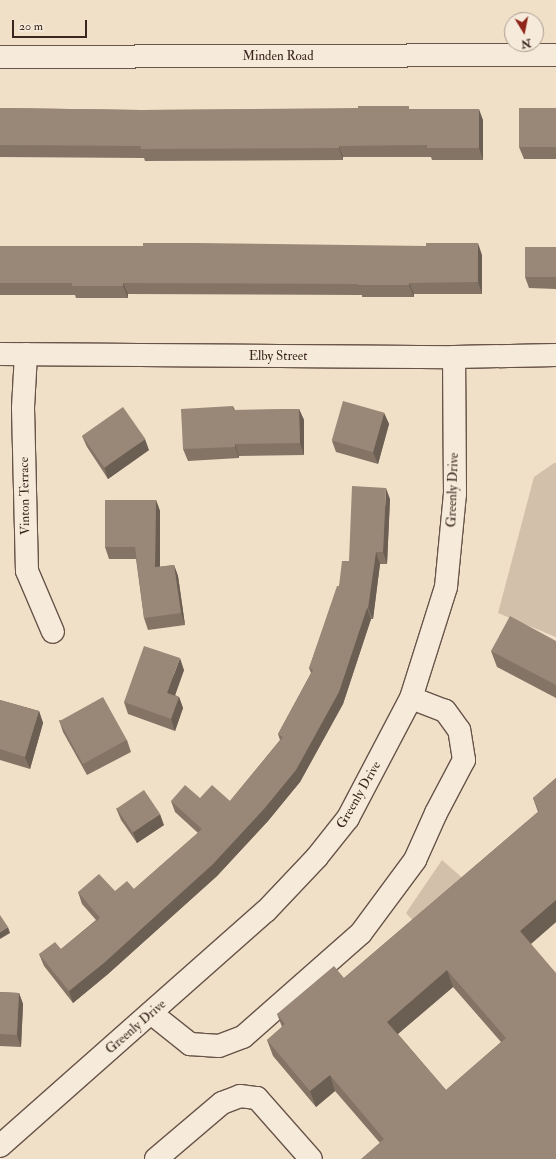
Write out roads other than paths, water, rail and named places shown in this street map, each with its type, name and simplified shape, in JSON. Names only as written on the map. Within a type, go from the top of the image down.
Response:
[{"type":"street","name":"Minden Road","points":[[0,57],[556,55]]},
{"type":"street","name":"Elby Street","points":[[0,354],[454,357],[556,355]]},
{"type":"street","name":"Vinton Terrace","points":[[26,354],[23,408],[27,571],[53,632]]},
{"type":"street","name":"Greenly Drive","points":[[0,1146],[266,911],[317,857],[348,818],[411,698],[446,586],[455,494],[454,357]]},
{"type":"street","points":[[151,1013],[190,1044],[219,1046],[243,1037],[361,933],[416,860],[436,813],[464,760],[459,730],[445,711],[411,698]]},
{"type":"street","points":[[156,1159],[222,1103],[240,1096],[257,1098],[311,1159]]}]
